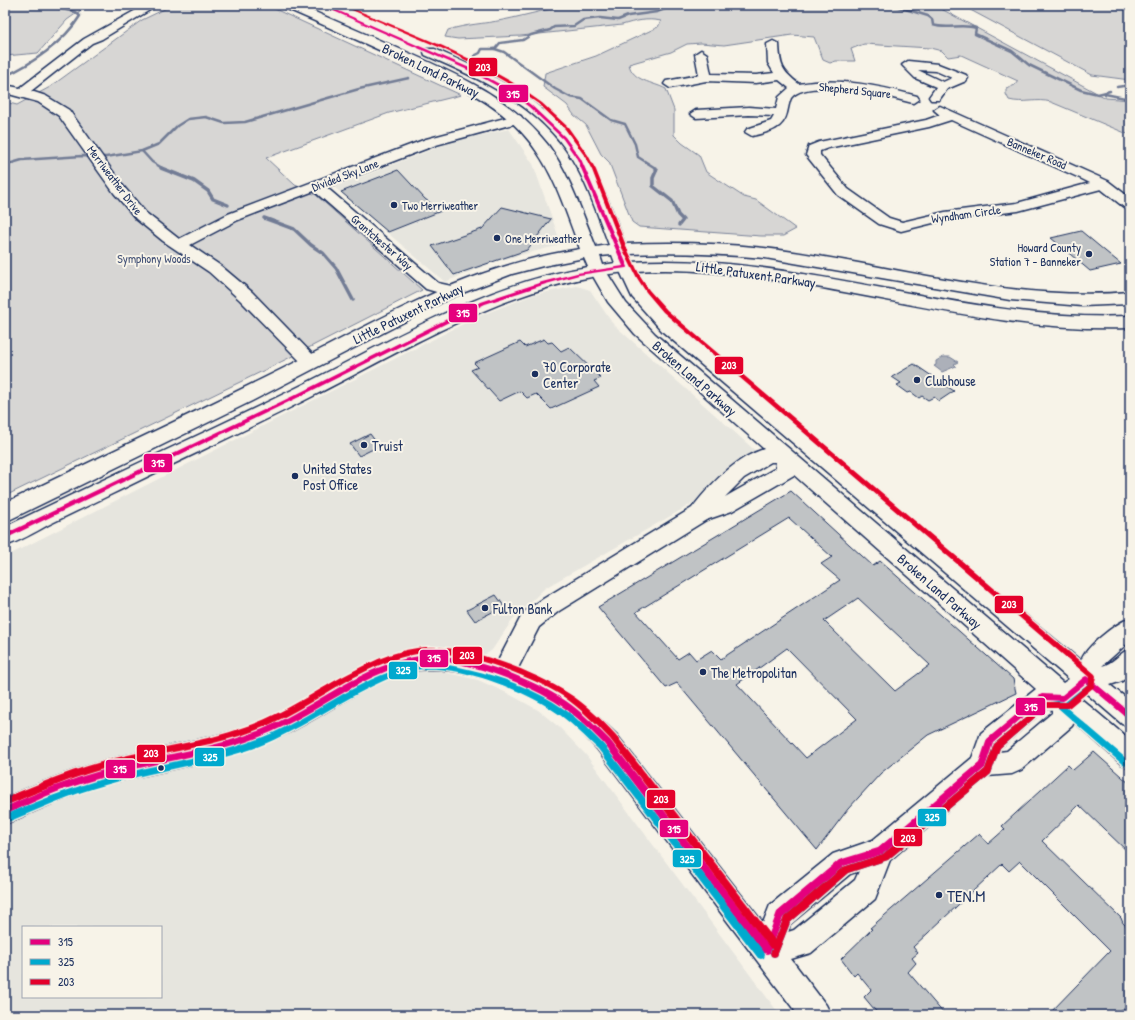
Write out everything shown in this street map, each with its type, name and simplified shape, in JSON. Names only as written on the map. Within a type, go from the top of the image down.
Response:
[{"type":"main road","name":"Broken Land Parkway","points":[[290,5],[471,88],[499,105],[516,119],[542,148],[552,163],[598,271]]},
{"type":"main road","name":"Broken Land Parkway","points":[[322,5],[491,79],[539,112],[569,143],[579,159],[626,267]]},
{"type":"main road","name":"Little Patuxent Parkway","points":[[78,489],[226,405],[450,291],[502,271],[534,262],[590,252],[618,249],[692,247],[732,249],[765,253],[1045,299],[1087,301],[1130,298]]},
{"type":"main road","name":"Little Patuxent Parkway","points":[[5,513],[78,489],[237,424],[483,303],[544,283],[598,271],[626,267],[694,265],[730,268],[1054,322],[1098,324],[1130,322]]},
{"type":"main road","points":[[344,372],[340,362],[348,351],[394,319]]},
{"type":"main road","points":[[1054,322],[1102,328],[1130,328]]},
{"type":"main road","points":[[237,424],[312,375],[315,368],[311,362]]},
{"type":"main road","points":[[5,537],[57,510],[73,490],[78,489]]},
{"type":"street","points":[[88,40],[86,36],[136,5]]},
{"type":"street","points":[[22,92],[88,40],[98,37],[153,5]]},
{"type":"street","points":[[752,132],[776,124],[779,121],[785,97],[797,88],[781,76],[774,63],[773,44]]},
{"type":"street","points":[[701,54],[706,77]]},
{"type":"street","points":[[670,84],[706,77],[756,79],[781,76]]},
{"type":"street","name":"Shepherd Square","points":[[797,88],[814,85],[880,91],[931,108]]},
{"type":"street","points":[[935,97],[943,86]]},
{"type":"street","name":"Merriweather Drive","points":[[5,89],[22,92],[54,106],[64,113],[82,136],[119,190],[141,216],[179,245],[215,269],[246,296],[311,362]]},
{"type":"street","points":[[922,95],[935,97],[944,103],[943,108],[931,108],[922,95]]},
{"type":"street","name":"Wyndham Circle","points":[[931,108],[930,123],[824,145],[814,148],[813,155],[843,192],[884,221],[901,227],[945,216],[1018,207],[1103,184]]},
{"type":"street","name":"Banneker Road","points":[[931,108],[1070,168],[1103,184],[1130,205]]},
{"type":"street","points":[[696,114],[749,111],[780,113]]},
{"type":"street","name":"Divided Sky Lane","points":[[179,245],[233,217],[431,142],[516,119]]},
{"type":"street","name":"Grantchester Way","points":[[318,186],[432,286],[450,291]]},
{"type":"street","name":"Broken Land Parkway","points":[[626,267],[638,293],[669,328],[1130,716]]},
{"type":"street","name":"Broken Land Parkway","points":[[598,271],[612,298],[636,326],[1130,756]]},
{"type":"street","points":[[503,675],[530,620],[551,605],[699,514],[725,506],[786,471],[785,456]]},
{"type":"street","points":[[1086,679],[1093,658],[1130,628]]},
{"type":"street","points":[[5,811],[46,793],[96,775],[244,740],[274,729],[359,681],[407,661],[431,658],[453,661],[529,684],[556,697],[606,742],[816,1015]]},
{"type":"street","points":[[767,950],[780,915],[842,863],[880,851],[982,765],[1012,762],[1064,718],[1063,698],[1086,679],[1114,674],[1130,660]]},
{"type":"street","points":[[767,950],[801,943],[865,889],[880,851]]},
{"type":"shaded area","points":[[509,129],[533,164],[560,241],[556,246],[497,261],[445,282],[334,187],[454,141]]},
{"type":"shaded area","points":[[577,286],[590,290],[613,324],[759,454],[700,499],[545,588],[513,619],[492,650],[488,653],[481,656],[446,647],[427,646],[389,654],[369,663],[286,710],[255,724],[223,734],[82,768],[29,788],[5,800],[5,557],[479,316],[533,295]]},
{"type":"shaded area","points":[[943,357],[950,357],[958,362],[954,364],[956,366],[942,372],[934,366],[936,365],[936,361]]},
{"type":"shaded area","points":[[430,669],[478,680],[507,693],[538,710],[560,728],[586,755],[780,1015],[5,1015],[5,823],[53,802],[107,785],[253,748],[283,736],[370,686],[414,672]]},
{"type":"green space","points":[[5,5],[103,5],[84,8],[67,20],[38,53],[5,56]]},
{"type":"green space","name":"Symphony Woods","points":[[173,5],[266,5],[461,95],[389,113],[266,158],[295,185],[316,195],[422,290],[271,367],[5,496],[5,102],[17,105],[50,87],[142,20]]},
{"type":"green space","points":[[578,5],[934,5],[1106,98],[1130,100],[1130,135],[1051,102],[1009,100],[1006,94],[1006,89],[1015,85],[1018,81],[961,55],[948,57],[942,51],[930,48],[864,44],[851,49],[855,61],[836,61],[830,63],[823,60],[814,37],[792,35],[724,45],[701,43],[687,44],[671,52],[629,64],[631,70],[639,78],[666,89],[674,110],[674,135],[682,143],[699,155],[706,172],[744,197],[756,200],[796,229],[783,236],[761,236],[639,227],[632,222],[609,162],[601,154],[586,125],[574,115],[567,105],[543,87],[545,73],[596,56],[658,27],[661,21],[641,20],[622,25],[521,36],[458,39],[445,37],[448,30],[455,28],[503,20],[559,7]]},
{"type":"green space","points":[[961,5],[1130,5],[1130,80],[1092,75]]},
{"type":"building","name":"Two Merriweather","points":[[398,170],[425,199],[441,211],[388,232],[341,192]]},
{"type":"building","name":"One Merriweather","points":[[502,207],[551,219],[527,250],[454,275],[432,246],[482,229]]},
{"type":"building","name":"Howard County Station 7 - Banneker","points":[[1081,231],[1121,264],[1090,271],[1051,238]]},
{"type":"building","name":"70 Corporate Center","points":[[544,339],[548,343],[552,342],[561,351],[569,347],[601,378],[594,381],[599,387],[551,409],[536,394],[527,398],[520,391],[499,401],[471,370],[478,367],[474,363],[520,342],[525,347]]},
{"type":"building","name":"Clubhouse","points":[[914,364],[954,391],[939,401],[934,397],[928,400],[922,396],[919,398],[911,392],[908,393],[897,385],[901,383],[892,377]]},
{"type":"building","name":"Truist","points":[[370,434],[379,446],[359,456],[350,444]]},
{"type":"building","name":"The Metropolitan","points":[[791,491],[873,566],[880,561],[1013,679],[1016,693],[928,735],[881,773],[848,809],[817,850],[677,683],[666,688],[598,607]],"holes":[[[789,518],[832,557],[821,564],[840,580],[721,659],[712,650],[696,660],[689,652],[678,659],[636,612]],[[858,598],[930,665],[895,691],[824,621]],[[787,648],[857,719],[806,758],[737,684]]]},
{"type":"building","name":"Fulton Bank","points":[[496,595],[504,606],[475,621],[467,610]]},
{"type":"building","name":"TEN.M","points":[[1094,752],[1130,784],[1130,854],[1079,805],[1042,841],[1121,918],[1123,923],[1130,930],[1130,1007],[1121,1010],[1125,1015],[1048,1015],[1110,951],[1020,861],[1009,871],[1002,864],[913,947],[918,953],[912,958],[916,963],[908,972],[945,1015],[879,1015],[864,997],[871,990],[857,973],[854,976],[841,959],[872,929],[870,928],[979,834],[988,844],[1005,829],[1002,826],[1068,765],[1073,770]]},
{"type":"waterway","points":[[5,76],[26,65],[47,51],[65,35],[80,16],[75,12],[58,8],[56,6],[58,5]]},
{"type":"waterway","points":[[495,49],[500,43],[523,40],[531,35],[550,30],[554,27],[574,26],[583,20],[600,18],[618,20],[628,16],[657,12],[670,7],[689,8],[694,5]]},
{"type":"waterway","points":[[892,5],[928,16],[932,19],[933,25],[944,27],[965,26],[976,28],[975,34],[1012,51],[1029,65],[1081,90],[1098,94],[1110,91]]},
{"type":"waterway","points":[[474,56],[480,53],[482,49],[495,49]]},
{"type":"waterway","points":[[495,49],[504,52],[555,89],[570,97],[582,99],[611,120],[625,124],[635,144],[638,157],[657,169]]},
{"type":"waterway","points":[[142,151],[159,144],[177,126],[188,119],[206,117],[224,123],[245,122],[359,89],[409,78]]},
{"type":"waterway","points":[[1117,87],[1130,85]]},
{"type":"waterway","points":[[1105,94],[1125,98],[1130,101]]},
{"type":"waterway","points":[[5,165],[22,160],[82,156],[106,157],[142,151]]},
{"type":"waterway","points":[[142,151],[152,162],[164,169]]},
{"type":"waterway","points":[[161,168],[194,181],[208,191],[213,199],[228,205]]},
{"type":"waterway","points":[[657,169],[653,178],[653,186],[672,201],[678,215],[683,220],[679,225]]},
{"type":"waterway","points":[[264,218],[294,229],[311,245],[323,253],[336,268],[353,300]]},
{"type":"transit line","name":"315","points":[[322,5],[471,70],[511,92],[530,106],[564,138],[579,159],[626,267]]},
{"type":"transit line","name":"203","points":[[342,5],[442,47],[477,64],[511,83],[541,104],[567,128],[586,155],[594,170],[631,263],[644,287],[665,311],[1093,676],[1092,685],[1068,705],[1045,705],[997,746],[988,771],[885,857],[846,870],[787,920],[774,953]]},
{"type":"transit line","name":"315","points":[[5,537],[295,397],[483,303],[544,283],[579,274],[626,267]]},
{"type":"transit line","name":"203","points":[[5,802],[31,790],[86,770],[244,731],[278,717],[357,672],[394,657],[407,653],[428,650],[461,654],[499,664],[536,679],[566,695],[591,715],[613,737],[773,945]]},
{"type":"transit line","name":"315","points":[[5,811],[46,793],[87,778],[212,748],[261,733],[293,718],[354,683],[399,663],[422,658],[445,659],[462,662],[499,673],[534,687],[563,703],[591,726],[607,742],[767,950]]},
{"type":"transit line","name":"325","points":[[8,818],[76,790],[134,774],[215,756],[247,747],[282,733],[380,679],[416,667],[444,667],[478,674],[496,680],[545,701],[570,717],[601,747],[761,955]]},
{"type":"transit line","name":"315","points":[[767,950],[780,915],[842,863],[880,851],[982,765],[990,741],[1042,697],[1063,698],[1086,679],[1130,716]]},
{"type":"transit line","name":"325","points":[[774,953],[787,920],[846,870],[885,857],[988,771],[997,746],[1045,705],[1066,705],[1091,685]]},
{"type":"transit line","name":"325","points":[[1058,704],[1125,762]]},
{"type":"place","name":"Two Merriweather","points":[[394,205]]},
{"type":"place","name":"One Merriweather","points":[[497,238]]},
{"type":"place","name":"Howard County Station 7 - Banneker","points":[[1089,254]]},
{"type":"place","name":"70 Corporate Center","points":[[535,374]]},
{"type":"place","name":"Clubhouse","points":[[917,380]]},
{"type":"place","name":"Truist","points":[[364,445]]},
{"type":"place","name":"United States Post Office","points":[[295,476]]},
{"type":"place","name":"Fulton Bank","points":[[485,608]]},
{"type":"place","name":"The Metropolitan","points":[[703,672]]},
{"type":"place","name":"TEN.M","points":[[939,895]]}]
